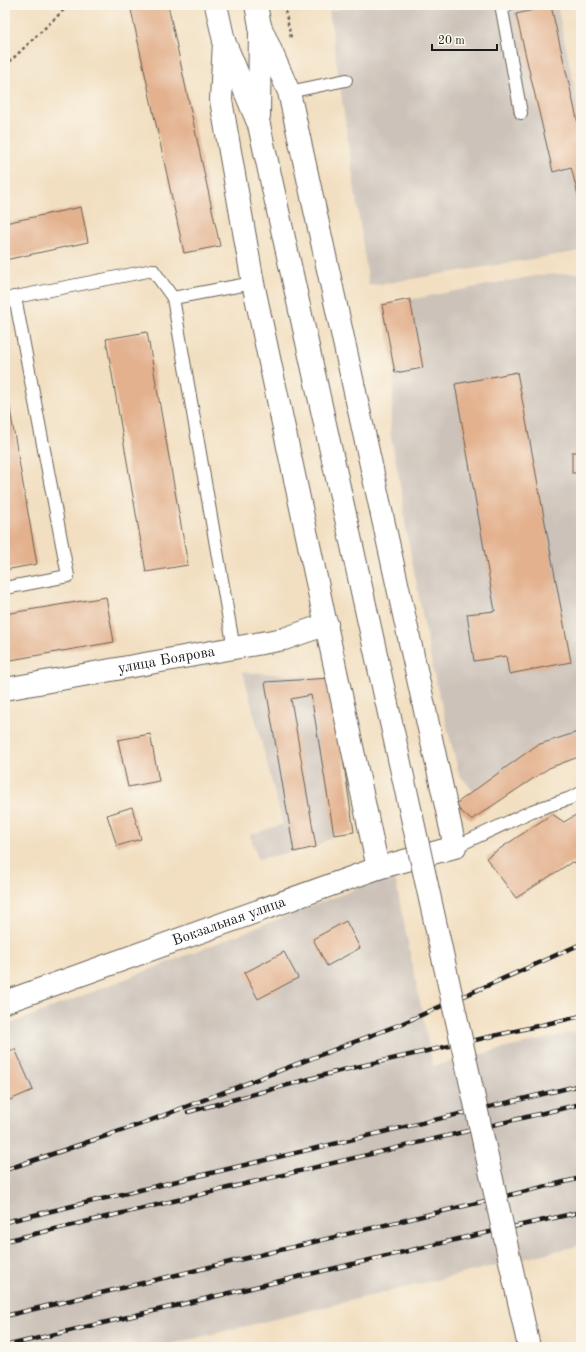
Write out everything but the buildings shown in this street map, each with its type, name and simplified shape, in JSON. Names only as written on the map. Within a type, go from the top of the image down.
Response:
[{"type":"street","points":[[216,5],[224,41],[259,126],[530,1347]]},
{"type":"street","points":[[256,5],[260,26],[259,126]]},
{"type":"street","points":[[260,26],[289,92],[455,847]]},
{"type":"street","points":[[224,41],[221,100],[253,283],[378,868]]},
{"type":"street","name":"улица Боярова","points":[[5,689],[284,639],[327,624]]},
{"type":"street","name":"Вокзальная улица","points":[[5,1002],[378,868],[455,847]]},
{"type":"lane","points":[[506,5],[502,10],[521,112]]},
{"type":"lane","points":[[289,92],[346,80]]},
{"type":"lane","points":[[5,588],[68,576],[10,298],[153,270],[173,298],[234,649]]},
{"type":"lane","points":[[173,298],[253,283]]},
{"type":"lane","points":[[455,847],[532,811],[581,793]]},
{"type":"path","points":[[5,66],[69,5]]},
{"type":"shaded area","points":[[358,5],[557,5],[581,119],[581,251],[369,286],[329,11]]},
{"type":"shaded area","points":[[581,273],[581,731],[537,745],[473,791],[459,774],[434,675],[406,530],[402,494],[390,431],[395,373],[382,305],[540,275]]},
{"type":"shaded area","points":[[243,672],[331,678],[354,832],[334,835],[316,847],[258,859],[250,835],[283,824]]},
{"type":"shaded area","points":[[394,874],[433,1066],[581,1030],[581,1245],[159,1347],[5,1347],[5,1026]]},
{"type":"railway","points":[[5,1170],[141,1124],[401,1024],[581,944]]},
{"type":"railway","points":[[188,1112],[339,1071],[581,1016]]},
{"type":"railway","points":[[5,1222],[581,1085]]},
{"type":"railway","points":[[5,1241],[581,1104]]},
{"type":"railway","points":[[5,1316],[581,1178]]},
{"type":"railway","points":[[5,1346],[467,1237],[581,1212]]}]
